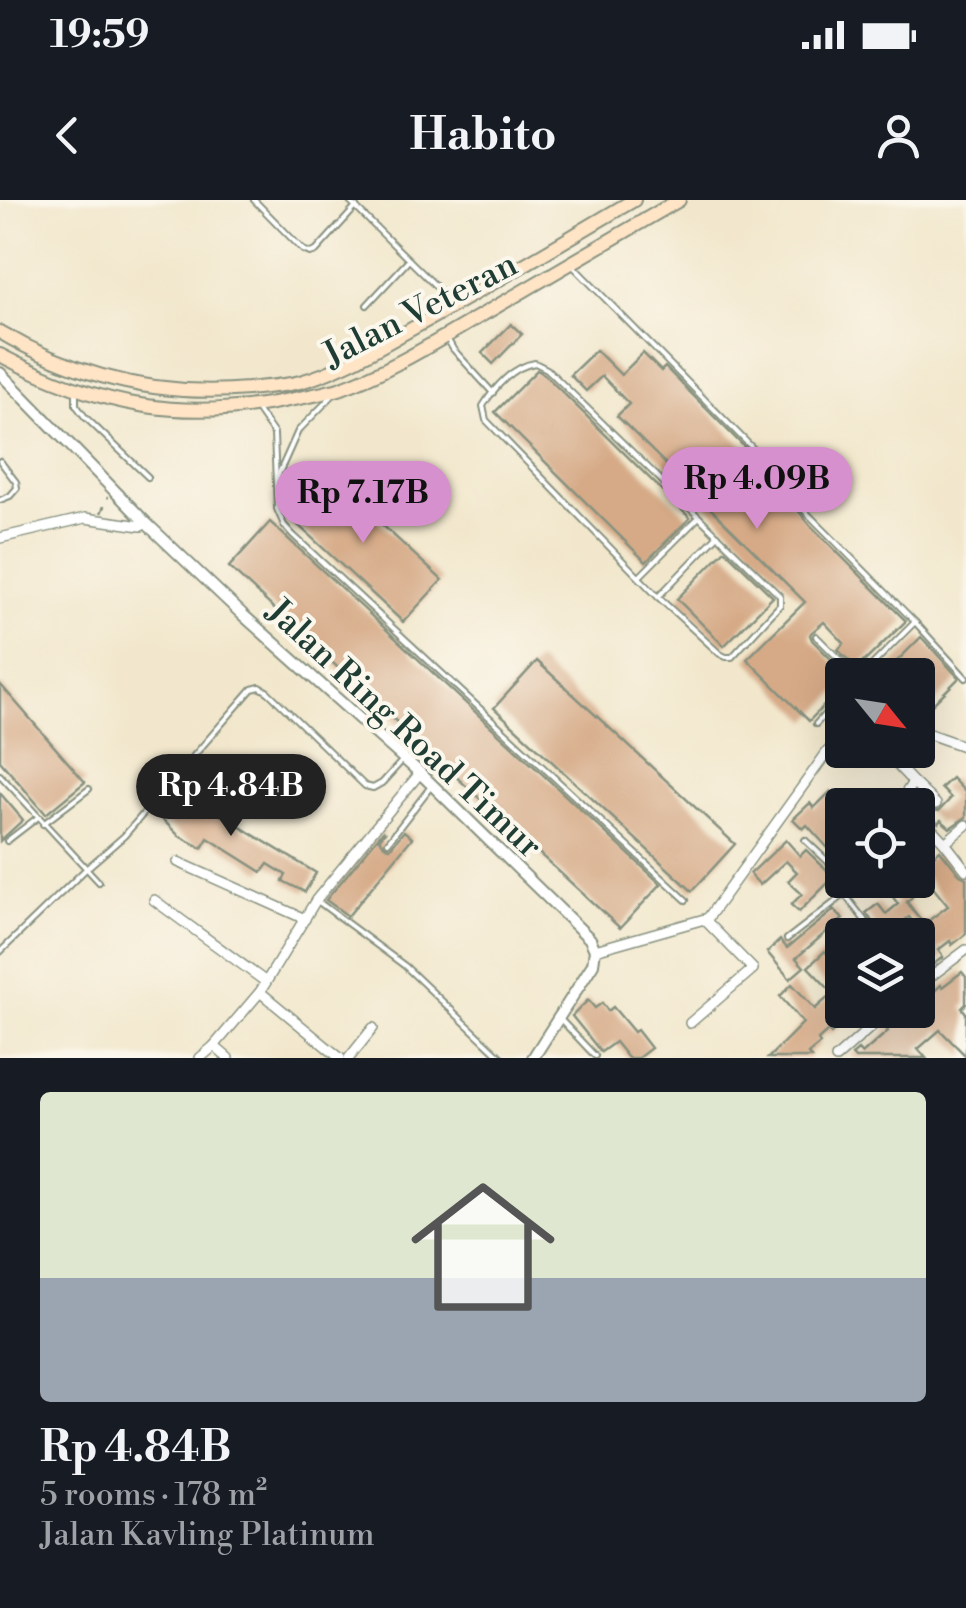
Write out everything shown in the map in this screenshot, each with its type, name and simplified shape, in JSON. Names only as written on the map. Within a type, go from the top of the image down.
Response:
[{"type":"main road","name":"Jalan Veteran","points":[[0,332],[98,376],[143,386],[216,392],[296,383],[370,352],[634,200]]},
{"type":"main road","name":"Jalan Veteran","points":[[5,358],[76,390],[145,406],[256,408],[338,389],[449,342],[679,200]]},
{"type":"street","name":"Jalan Ring Road Timur","points":[[5,358],[0,373],[146,523],[420,773],[590,939],[595,950]]},
{"type":"street","points":[[0,538],[99,518],[141,526],[146,523]]},
{"type":"street","points":[[935,736],[966,747]]},
{"type":"street","points":[[533,1058],[593,964],[595,950],[710,916],[825,755]]},
{"type":"street","points":[[900,768],[936,804]]},
{"type":"street","points":[[200,1058],[260,992],[316,900],[420,773]]},
{"type":"street","points":[[909,788],[913,782]]},
{"type":"street","points":[[945,842],[966,825]]},
{"type":"street","points":[[935,832],[966,870]]},
{"type":"street","points":[[178,862],[305,918]]},
{"type":"street","points":[[154,900],[266,982]]},
{"type":"street","points":[[690,1022],[753,970],[704,920]]},
{"type":"street","points":[[935,973],[966,950]]},
{"type":"street","points":[[260,992],[340,1058]]},
{"type":"street","points":[[349,1058],[374,1028]]},
{"type":"street","points":[[836,1058],[870,1028]]},
{"type":"street","points":[[214,1046],[228,1058]]},
{"type":"lane","points":[[254,200],[310,253],[356,207]]},
{"type":"lane","points":[[348,200],[454,305]]},
{"type":"lane","points":[[367,304],[409,260]]},
{"type":"lane","points":[[573,265],[785,481],[804,510],[966,678]]},
{"type":"lane","points":[[449,342],[492,393]]},
{"type":"lane","points":[[542,365],[699,517],[781,599],[780,605],[729,658],[638,578],[486,420],[483,406],[518,368],[542,365]]},
{"type":"lane","points":[[275,482],[302,424],[338,389]]},
{"type":"lane","points":[[76,390],[76,404],[85,417],[148,477]]},
{"type":"lane","points":[[256,408],[275,441],[280,517],[293,535],[686,900]]},
{"type":"lane","points":[[0,462],[17,488],[0,500]]},
{"type":"lane","points":[[638,578],[699,517]]},
{"type":"lane","points":[[658,597],[718,535]]},
{"type":"lane","points":[[876,658],[915,622]]},
{"type":"lane","points":[[816,636],[840,658]]},
{"type":"lane","points":[[0,952],[124,836],[252,689],[260,687],[268,692],[365,786],[373,788],[382,783],[404,759]]},
{"type":"lane","points":[[816,724],[825,714]]},
{"type":"lane","points":[[0,776],[98,882]]},
{"type":"lane","points":[[388,842],[432,786]]},
{"type":"lane","points":[[45,826],[88,788]]},
{"type":"lane","points":[[6,841],[37,818]]},
{"type":"lane","points":[[804,840],[825,859]]},
{"type":"lane","points":[[787,939],[840,898]]},
{"type":"lane","points":[[846,898],[862,918]]},
{"type":"lane","points":[[316,900],[405,966],[502,1058]]},
{"type":"lane","points":[[559,1018],[596,1056]]},
{"type":"path","points":[[99,518],[112,488]]},
{"type":"building","points":[[511,324],[522,334],[493,364],[482,353]]},
{"type":"building","points":[[596,350],[621,375],[643,353],[661,371],[665,367],[780,483],[777,486],[811,526],[906,621],[868,658],[846,658],[838,650],[844,643],[824,622],[811,633],[812,640],[830,658],[825,658],[825,705],[809,721],[747,659],[805,602],[617,416],[629,404],[602,376],[586,391],[570,375]]},
{"type":"building","points":[[537,370],[690,518],[646,562],[495,412]]},
{"type":"building","points":[[324,471],[442,580],[403,622],[285,513]]},
{"type":"building","points":[[270,522],[661,884],[620,928],[229,567]]},
{"type":"building","points":[[725,550],[773,597],[724,646],[677,599]]},
{"type":"building","points":[[921,637],[959,678],[935,702],[935,658],[900,658]]},
{"type":"building","points":[[537,661],[735,844],[692,891],[494,708]]},
{"type":"building","points":[[0,684],[85,782],[46,814],[0,761]]},
{"type":"building","points":[[952,778],[966,793],[966,817],[950,828],[935,820],[935,810],[951,798],[941,788]]},
{"type":"building","points":[[178,789],[316,873],[305,892],[283,881],[286,875],[268,864],[262,872],[208,838],[202,848],[179,836],[160,817]]},
{"type":"building","points":[[0,793],[23,820],[0,841]]},
{"type":"building","points":[[825,797],[825,845],[807,825],[803,829],[793,819],[810,803],[814,808]]},
{"type":"building","points":[[383,831],[379,839],[390,848],[404,831],[412,838],[348,916],[326,900]]},
{"type":"building","points":[[786,840],[800,856],[806,850],[825,868],[825,886],[799,912],[791,905],[802,894],[788,881],[797,872],[786,861],[760,885],[750,874]]},
{"type":"building","points":[[940,850],[966,878],[966,934],[938,950],[943,957],[935,963],[932,918],[948,906],[935,890],[935,854]]},
{"type":"building","points":[[894,898],[911,898],[907,902],[919,918],[870,918],[866,913],[878,904],[886,914],[898,904]]},
{"type":"building","points":[[834,910],[842,918],[825,918],[825,933],[796,958],[804,967],[790,979],[767,952],[780,940],[787,948]]},
{"type":"building","points":[[825,951],[825,985],[808,967]]},
{"type":"building","points":[[962,972],[966,977],[966,1004],[962,1008],[966,1013],[966,1056],[940,1030],[918,1049],[926,1058],[852,1055],[858,1050],[862,1054],[888,1031],[886,1028],[935,1028],[935,990]]},
{"type":"building","points":[[792,984],[815,1009],[825,1000],[825,1028],[837,1028],[818,1040],[820,1044],[808,1054],[811,1058],[768,1058],[803,1023],[780,996]]},
{"type":"building","points":[[588,1000],[595,1008],[602,1003],[608,1011],[613,1007],[651,1048],[638,1058],[628,1058],[615,1042],[601,1052],[572,1016]]}]
